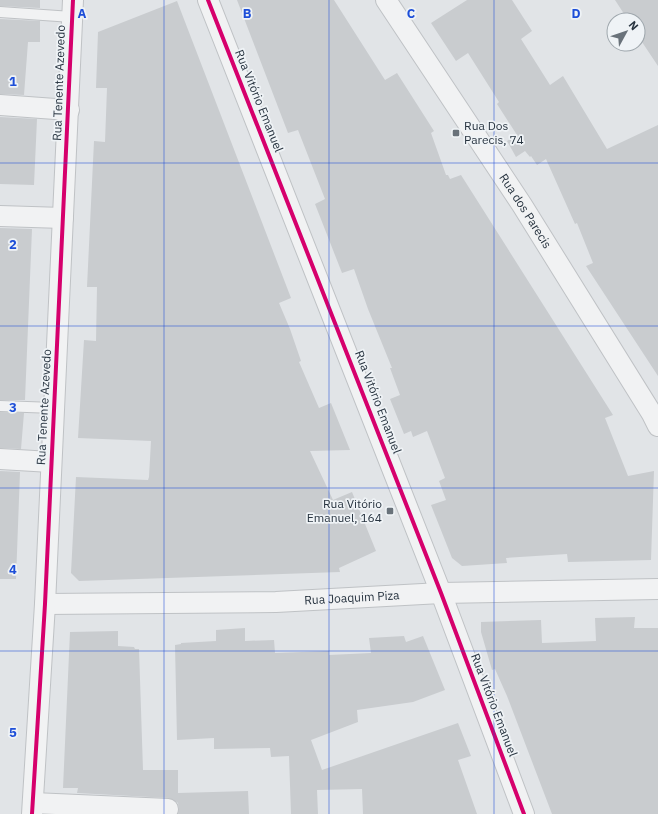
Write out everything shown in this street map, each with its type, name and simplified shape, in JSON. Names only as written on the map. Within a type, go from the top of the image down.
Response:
[{"type":"street","name":"Rua Vitório Emanuel","points":[[208,0],[441,593],[524,814]]},
{"type":"street","name":"Rua dos Parecis","points":[[386,0],[522,205],[658,426]]},
{"type":"street","name":"Rua Tenente Azevedo","points":[[32,809],[45,604],[69,110],[72,8]]},
{"type":"street","points":[[0,105],[69,110]]},
{"type":"street","points":[[0,216],[63,218]]},
{"type":"street","points":[[0,459],[51,462]]},
{"type":"street","name":"Rua Joaquim Piza","points":[[45,604],[276,602],[441,593],[658,589]]},
{"type":"street","points":[[32,809],[168,809]]},
{"type":"lane","points":[[0,12],[38,13],[72,8]]},
{"type":"lane","points":[[0,406],[54,408]]},
{"type":"building","points":[[0,0],[40,0],[40,8],[0,6]]},
{"type":"building","points":[[237,0],[334,0],[385,80],[397,73],[434,131],[431,133],[446,175],[448,175],[450,179],[461,175],[613,415],[605,418],[628,476],[654,471],[651,560],[568,562],[567,554],[506,558],[507,563],[462,566],[452,558],[431,505],[446,500],[439,481],[445,478],[427,431],[413,437],[411,431],[404,434],[390,399],[400,395],[390,368],[392,368],[368,309],[354,269],[342,273],[315,204],[325,199],[298,130],[288,133]]},
{"type":"building","points":[[467,0],[512,0],[532,31],[521,39],[550,85],[563,76],[607,149],[658,125],[658,376],[586,266],[593,263],[577,223],[575,224],[546,159],[537,165],[531,156],[530,157],[525,151],[516,157],[507,141],[517,135],[497,104],[499,102],[468,53],[456,61],[431,23]]},
{"type":"building","points":[[615,0],[658,0],[658,66],[646,48],[646,12],[623,12]]},
{"type":"building","points":[[177,1],[291,298],[279,303],[301,361],[299,362],[319,408],[331,403],[350,450],[310,451],[333,500],[352,492],[376,551],[339,568],[340,572],[79,581],[71,573],[76,477],[148,480],[151,441],[78,438],[84,340],[96,341],[97,287],[87,287],[94,141],[105,142],[107,88],[96,88],[98,32]]},
{"type":"building","points":[[0,19],[40,21],[40,42],[28,42],[24,95],[0,94]]},
{"type":"building","points":[[0,117],[37,119],[34,185],[0,184]]},
{"type":"building","points":[[0,228],[32,229],[25,400],[0,400]]},
{"type":"building","points":[[0,412],[24,413],[21,449],[0,448]]},
{"type":"building","points":[[0,471],[20,472],[16,579],[0,579]]},
{"type":"building","points":[[635,617],[634,628],[658,628],[658,814],[552,814],[507,696],[495,669],[492,670],[481,632],[481,622],[541,620],[542,643],[596,641],[595,618]]},
{"type":"building","points":[[245,628],[245,641],[274,640],[275,653],[329,651],[329,655],[371,653],[369,638],[404,636],[406,642],[423,636],[445,690],[413,702],[357,710],[358,722],[311,740],[322,770],[458,723],[471,756],[458,760],[477,814],[363,814],[362,789],[317,790],[318,814],[291,814],[289,756],[271,757],[270,748],[214,749],[214,738],[177,740],[175,645],[181,643],[216,641],[216,630]]},
{"type":"building","points":[[118,631],[118,646],[134,647],[135,649],[139,649],[143,770],[178,770],[178,793],[248,791],[249,814],[178,814],[178,803],[169,798],[77,793],[78,788],[63,788],[70,632]]},
{"type":"cycle path","points":[[32,814],[45,604],[73,0]]},
{"type":"cycle path","points":[[208,0],[441,593],[524,814]]},
{"type":"place","name":"Rua Dos Parecis, 74","points":[[456,133]]},
{"type":"place","name":"Rua Vitório Emanuel, 164","points":[[390,511]]}]
